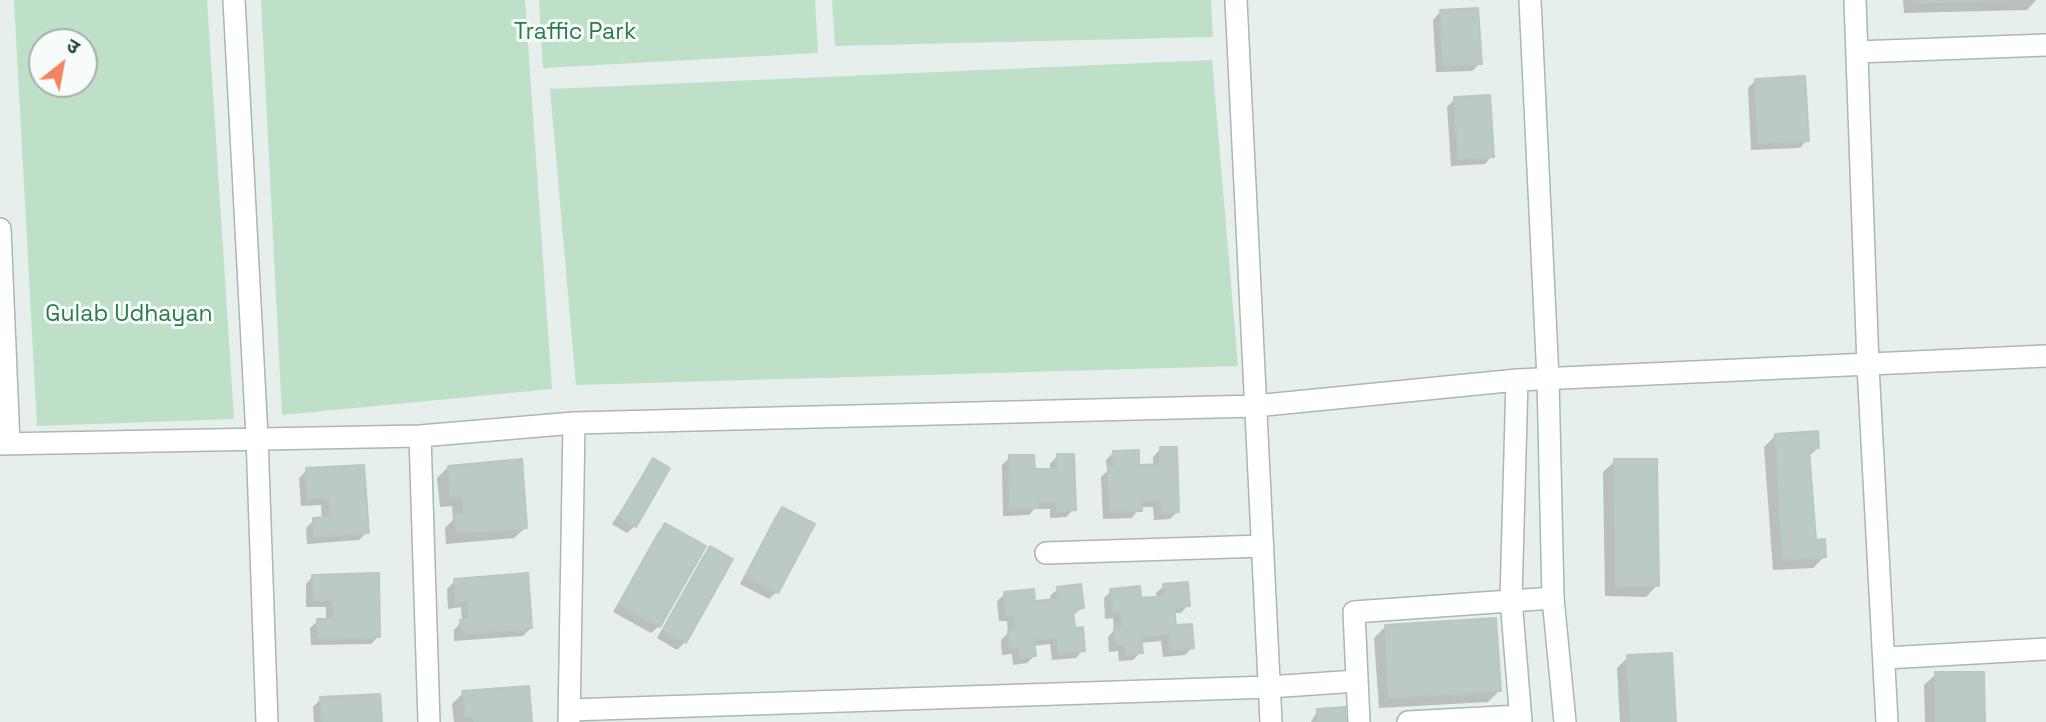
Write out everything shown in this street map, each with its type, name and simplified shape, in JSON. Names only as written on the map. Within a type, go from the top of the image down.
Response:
[{"type":"street","points":[[234,0],[257,437],[267,722]]},
{"type":"street","points":[[1236,0],[1272,722]]},
{"type":"street","points":[[1530,0],[1548,379],[1553,598],[1565,722]]},
{"type":"street","points":[[1855,0],[1868,366],[1886,658],[1887,722]]},
{"type":"street","points":[[1857,52],[2046,45]]},
{"type":"street","points":[[0,229],[5,444],[257,437],[420,436],[574,423],[1255,406],[1517,380],[2046,356]]},
{"type":"street","points":[[1408,722],[1520,719],[1511,599],[1517,380]]},
{"type":"street","points":[[574,423],[569,716],[1357,681]]},
{"type":"street","points":[[420,436],[429,722]]},
{"type":"street","points":[[1046,553],[1263,547]]},
{"type":"street","points":[[1359,722],[1354,612],[1553,598]]},
{"type":"street","points":[[1886,658],[2046,649]]},
{"type":"green space","name":"Gulab Udhayan","points":[[14,0],[207,0],[234,419],[37,426]]},
{"type":"green space","points":[[261,0],[525,0],[552,389],[282,415]]},
{"type":"green space","name":"Traffic Park","points":[[539,0],[815,0],[818,53],[543,68]]},
{"type":"green space","points":[[832,0],[1211,0],[1213,37],[835,46]]},
{"type":"green space","points":[[1212,60],[1238,366],[576,385],[550,89]]},
{"type":"building","points":[[1914,0],[2009,0],[1914,3]]},
{"type":"building","points":[[1478,8],[1482,64],[1443,65],[1440,10]]},
{"type":"building","points":[[1805,76],[1809,141],[1758,143],[1755,79]]},
{"type":"building","points":[[1490,95],[1494,157],[1458,159],[1454,97]]},
{"type":"building","points":[[1818,431],[1819,448],[1809,449],[1816,540],[1825,539],[1826,557],[1783,560],[1775,434]]},
{"type":"building","points":[[1160,447],[1177,447],[1179,512],[1161,513],[1160,500],[1141,500],[1142,511],[1110,512],[1108,467],[1114,467],[1113,451],[1139,450],[1139,465],[1160,464]]},
{"type":"building","points":[[1057,454],[1074,454],[1076,510],[1057,511],[1057,502],[1038,502],[1038,508],[1010,509],[1009,455],[1034,455],[1035,469],[1057,469]]},
{"type":"building","points":[[653,458],[670,468],[636,527],[619,516]]},
{"type":"building","points":[[522,459],[527,528],[457,533],[455,515],[464,515],[462,496],[450,497],[448,466]]},
{"type":"building","points":[[1614,459],[1657,459],[1659,586],[1616,586]]},
{"type":"building","points":[[364,465],[369,533],[314,537],[313,518],[330,517],[328,498],[308,499],[306,468]]},
{"type":"building","points":[[782,507],[815,524],[778,593],[746,576]]},
{"type":"building","points":[[665,523],[706,546],[660,627],[619,604]]},
{"type":"building","points":[[710,546],[733,559],[686,643],[663,630]]},
{"type":"building","points":[[379,573],[380,637],[318,638],[317,619],[334,619],[333,600],[313,600],[312,575]]},
{"type":"building","points":[[528,573],[532,628],[462,634],[460,620],[469,619],[468,601],[456,602],[454,579]]},
{"type":"building","points":[[1188,582],[1190,606],[1174,607],[1176,625],[1192,624],[1194,648],[1170,651],[1169,634],[1141,637],[1143,653],[1127,654],[1125,644],[1116,645],[1114,628],[1122,627],[1120,611],[1113,612],[1110,589],[1140,586],[1141,598],[1165,596],[1163,584]]},
{"type":"building","points":[[1081,584],[1084,608],[1073,610],[1075,628],[1083,627],[1085,651],[1059,653],[1057,638],[1034,640],[1036,656],[1020,658],[1019,647],[1010,648],[1008,631],[1016,630],[1014,614],[1006,615],[1004,592],[1034,589],[1035,601],[1058,599],[1057,587]]},
{"type":"building","points":[[1496,618],[1501,691],[1389,698],[1385,625]]},
{"type":"building","points":[[1672,653],[1676,722],[1631,722],[1627,655]]},
{"type":"building","points":[[1935,672],[1984,672],[1985,722],[1936,722]]},
{"type":"building","points":[[529,686],[532,722],[474,722],[474,716],[465,716],[462,691]]},
{"type":"building","points":[[380,694],[382,722],[322,722],[320,697]]},
{"type":"building","points":[[1345,707],[1346,722],[1318,722],[1317,709]]}]
